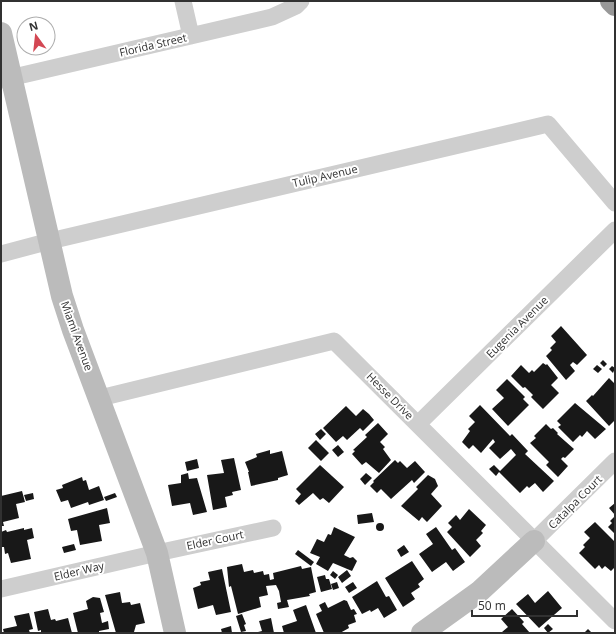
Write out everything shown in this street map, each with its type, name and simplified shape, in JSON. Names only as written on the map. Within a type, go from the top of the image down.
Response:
[{"type":"highway","points":[[611,1],[615,5]]},
{"type":"street","points":[[183,1],[191,36]]},
{"type":"street","name":"Florida Street","points":[[6,79],[272,17],[296,6],[301,1]]},
{"type":"street","name":"Miami Avenue","points":[[1,33],[6,79],[50,241],[62,296],[157,553],[175,633]]},
{"type":"street","name":"Tulip Avenue","points":[[1,254],[50,241],[548,124],[615,203]]},
{"type":"street","name":"Eugenia Avenue","points":[[418,424],[615,230]]},
{"type":"street","name":"Hesse Drive","points":[[100,398],[334,341],[615,621]]},
{"type":"street","name":"Catalpa Court","points":[[534,541],[615,461]]},
{"type":"street","name":"Elder Court","points":[[157,553],[273,528]]},
{"type":"street","points":[[422,633],[479,592],[534,541]]},
{"type":"street","name":"Elder Way","points":[[1,590],[157,553]]},
{"type":"building","points":[[561,326],[587,355],[577,365],[573,362],[570,365],[575,371],[566,380],[546,356],[552,350],[550,348],[556,342],[551,336]]},
{"type":"building","points":[[603,360],[607,364],[604,367],[600,363]]},
{"type":"building","points":[[543,363],[546,365],[547,364],[558,378],[551,385],[559,393],[543,409],[531,397],[533,395],[525,387],[523,388],[511,376],[521,365],[529,373],[532,370],[534,372]]},
{"type":"building","points":[[597,365],[602,369],[598,373],[593,369]]},
{"type":"building","points":[[612,366],[615,368],[613,373],[609,369]]},
{"type":"building","points":[[609,378],[615,384],[615,420],[609,426],[586,401],[592,395],[593,396]]},
{"type":"building","points":[[507,379],[525,397],[523,399],[529,405],[508,426],[492,409],[504,398],[496,390]]},
{"type":"building","points":[[575,403],[606,429],[595,439],[587,431],[582,437],[580,435],[573,442],[558,427],[561,425],[557,421]]},
{"type":"building","points":[[480,405],[510,436],[512,434],[528,451],[525,454],[554,481],[543,492],[535,483],[529,488],[527,486],[520,493],[499,472],[496,476],[489,469],[494,465],[500,471],[516,455],[511,449],[500,459],[489,448],[495,442],[493,439],[481,453],[473,445],[469,449],[462,442],[470,431],[468,429],[475,422],[469,416]]},
{"type":"building","points":[[346,406],[356,416],[363,409],[374,420],[363,431],[360,428],[347,440],[343,436],[336,442],[323,428]]},
{"type":"building","points":[[378,423],[388,434],[380,442],[385,447],[383,449],[391,460],[379,473],[366,462],[362,465],[352,454],[355,451],[353,450],[367,437],[365,435]]},
{"type":"building","points":[[546,424],[551,429],[553,428],[558,433],[557,434],[574,449],[565,458],[563,457],[561,459],[568,466],[558,477],[546,465],[549,462],[530,443],[536,438],[534,436]]},
{"type":"building","points":[[321,429],[326,434],[320,440],[315,434]]},
{"type":"building","points":[[316,440],[329,453],[321,461],[308,448]]},
{"type":"building","points":[[338,445],[344,452],[338,457],[332,450]]},
{"type":"building","points":[[270,450],[270,454],[282,451],[288,475],[278,478],[278,480],[251,486],[249,472],[245,462],[257,457],[256,454]]},
{"type":"building","points":[[234,458],[241,490],[232,492],[233,495],[225,497],[227,507],[213,510],[207,475],[224,473],[221,460]]},
{"type":"building","points":[[197,459],[199,468],[187,471],[185,462]]},
{"type":"building","points":[[395,460],[398,463],[400,461],[407,468],[415,461],[425,472],[414,483],[412,480],[391,499],[381,489],[377,493],[370,486],[374,482],[373,481]]},
{"type":"building","points":[[320,465],[344,487],[329,503],[323,498],[320,500],[313,493],[299,505],[295,501],[301,494],[296,489]]},
{"type":"building","points":[[188,473],[189,479],[197,478],[207,512],[193,515],[190,503],[172,506],[168,485],[181,483],[181,475]]},
{"type":"building","points":[[366,473],[372,478],[365,485],[360,479]]},
{"type":"building","points":[[428,475],[435,479],[438,486],[431,494],[442,506],[427,522],[422,517],[419,521],[401,506],[418,489],[416,487]]},
{"type":"building","points":[[82,477],[83,481],[86,480],[89,490],[99,486],[104,500],[89,505],[88,502],[71,508],[68,500],[61,502],[56,490],[63,488],[62,485]]},
{"type":"building","points":[[22,491],[25,502],[16,504],[19,518],[3,522],[4,526],[1,526],[1,496]]},
{"type":"building","points":[[33,493],[34,499],[26,501],[24,495]]},
{"type":"building","points":[[115,493],[117,497],[106,501],[104,497]]},
{"type":"building","points":[[615,503],[615,515],[609,508]]},
{"type":"building","points":[[107,508],[110,523],[99,525],[102,541],[80,545],[77,530],[71,531],[68,519]]},
{"type":"building","points":[[469,509],[486,525],[481,531],[483,533],[476,540],[481,546],[470,557],[447,532],[452,527],[448,523],[456,515],[460,520]]},
{"type":"building","points":[[372,513],[374,522],[358,524],[357,515]]},
{"type":"building","points":[[615,516],[615,534],[608,527],[612,523],[610,521]]},
{"type":"building","points":[[595,522],[615,542],[615,567],[611,571],[605,566],[602,569],[599,565],[595,569],[579,553],[585,547],[583,545],[590,538],[584,532]]},
{"type":"building","points":[[378,523],[382,523],[384,527],[382,531],[378,531],[376,529],[376,525]]},
{"type":"building","points":[[334,527],[355,537],[344,555],[350,558],[353,557],[357,561],[352,571],[333,563],[328,571],[316,564],[320,557],[310,553],[317,539],[324,542],[328,534],[331,535]]},
{"type":"building","points":[[436,527],[452,550],[455,548],[465,562],[453,571],[446,562],[432,572],[419,554],[433,544],[426,534]]},
{"type":"building","points":[[24,528],[24,530],[32,528],[34,538],[27,540],[31,559],[11,563],[8,553],[5,554],[4,547],[1,547],[1,532]]},
{"type":"building","points":[[74,544],[76,550],[64,553],[62,547]]},
{"type":"building","points":[[404,545],[409,552],[401,557],[397,550]]},
{"type":"building","points":[[298,550],[314,562],[311,566],[295,554]]},
{"type":"building","points":[[412,561],[424,579],[418,584],[420,587],[411,593],[415,599],[403,607],[385,578]]},
{"type":"building","points":[[242,564],[244,572],[253,570],[254,573],[263,571],[264,575],[269,574],[270,580],[274,579],[273,573],[301,566],[302,569],[311,567],[316,592],[309,594],[310,596],[287,600],[289,607],[278,609],[277,603],[281,602],[276,585],[266,586],[268,595],[259,597],[261,607],[238,614],[231,586],[229,587],[227,567]]},
{"type":"building","points":[[222,569],[231,612],[216,615],[213,605],[198,609],[193,588],[201,585],[200,582],[210,580],[208,572]]},
{"type":"building","points":[[347,570],[351,576],[342,583],[338,577]]},
{"type":"building","points":[[333,571],[338,575],[335,579],[330,575]]},
{"type":"building","points":[[325,575],[326,579],[329,579],[332,589],[321,592],[317,577]]},
{"type":"building","points":[[377,581],[386,597],[389,596],[397,610],[384,618],[378,608],[371,612],[370,610],[362,614],[352,597]]},
{"type":"building","points":[[337,582],[339,588],[333,590],[331,584]]},
{"type":"building","points":[[353,582],[357,588],[349,593],[345,587]]},
{"type":"building","points":[[548,591],[562,608],[539,628],[516,604],[528,594],[535,603]]},
{"type":"building","points":[[120,592],[122,603],[130,602],[131,605],[140,603],[145,623],[136,625],[134,632],[116,633],[105,595]]},
{"type":"building","points":[[93,597],[100,598],[104,612],[100,613],[102,623],[108,621],[109,629],[99,631],[99,633],[78,633],[73,613],[88,609],[86,601]]},
{"type":"building","points":[[344,600],[347,601],[351,610],[354,609],[357,614],[354,615],[356,622],[348,625],[349,628],[340,633],[324,633],[316,614]]},
{"type":"building","points":[[325,602],[328,608],[322,611],[319,605]]},
{"type":"building","points":[[306,605],[316,633],[284,633],[282,626],[297,621],[293,610]]},
{"type":"building","points":[[48,609],[51,620],[55,619],[56,621],[68,618],[72,633],[41,633],[41,630],[38,631],[34,612]]},
{"type":"building","points":[[512,609],[524,622],[522,624],[530,633],[502,632],[508,627],[501,619]]},
{"type":"building","points":[[29,613],[33,629],[29,630],[30,633],[4,633],[3,629],[17,626],[14,616]]},
{"type":"building","points":[[242,614],[246,624],[244,625],[246,631],[241,632],[236,616]]},
{"type":"building","points":[[271,618],[274,633],[254,633],[262,631],[259,621]]},
{"type":"building","points":[[548,624],[553,629],[548,633],[544,628]]},
{"type":"building","points":[[231,626],[232,633],[222,633],[221,629]]},
{"type":"building","points":[[588,629],[592,633],[584,633]]}]
